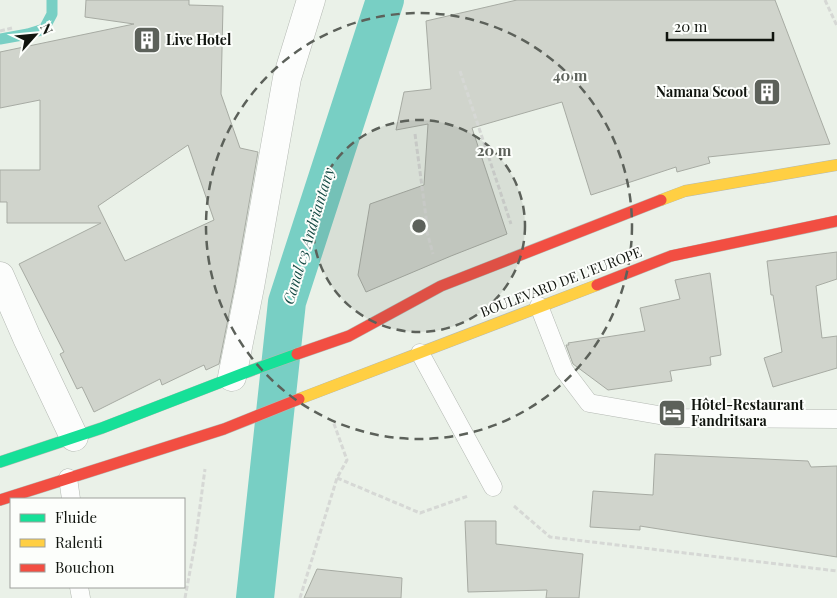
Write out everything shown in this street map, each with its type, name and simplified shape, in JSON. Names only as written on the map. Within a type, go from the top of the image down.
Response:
[{"type":"street","points":[[240,374],[250,287],[288,78],[311,0]]},
{"type":"street","points":[[0,462],[102,428],[240,374],[349,336],[441,286],[685,191],[837,165]]},
{"type":"street","name":"BOULEVARD DE L'EUROPE","points":[[0,500],[224,429],[671,256],[837,220]]},
{"type":"street","points":[[0,276],[74,437]]},
{"type":"lane","points":[[539,306],[564,370],[589,403],[676,418],[837,419]]},
{"type":"lane","points":[[420,352],[493,487]]},
{"type":"lane","points":[[68,478],[71,498]]},
{"type":"path","points":[[825,0],[837,26]]},
{"type":"path","points":[[0,31],[12,28]]},
{"type":"path","points":[[460,71],[521,255]]},
{"type":"path","points":[[415,134],[426,228],[441,286]]},
{"type":"path","points":[[300,598],[337,478],[347,460],[322,390]]},
{"type":"path","points":[[185,598],[195,544],[209,434]]},
{"type":"path","points":[[337,478],[420,514],[493,487],[550,537],[837,571]]},
{"type":"building","points":[[86,0],[189,0],[189,5],[223,6],[221,94],[240,148],[258,152],[219,364],[206,370],[204,365],[162,385],[160,379],[94,412],[82,387],[77,389],[60,354],[64,352],[19,264],[101,223],[7,223],[7,202],[0,202],[0,170],[40,170],[40,100],[0,108],[0,52],[134,24],[85,17]],"holes":[[[188,145],[214,220],[125,261],[98,206]]]},
{"type":"building","points":[[517,0],[775,0],[830,144],[708,157],[710,163],[677,172],[676,167],[591,195],[562,102],[472,128],[507,234],[366,292],[358,275],[370,204],[424,185],[428,124],[396,130],[404,92],[431,89],[426,21]]},
{"type":"building","points":[[837,252],[837,279],[816,286],[822,338],[837,336],[837,368],[773,387],[764,358],[782,352],[773,295],[771,295],[767,261]]},
{"type":"building","points":[[710,273],[721,355],[710,357],[711,365],[670,371],[672,381],[608,390],[573,364],[566,345],[569,345],[568,343],[645,331],[640,308],[680,299],[675,280]]},
{"type":"building","name":"Hôtel-Restaurant Fandritsara","points":[[655,454],[808,461],[811,467],[837,466],[837,557],[640,526],[640,530],[590,527],[593,491],[653,495]]},
{"type":"building","points":[[465,521],[496,521],[496,544],[583,554],[579,598],[546,598],[547,590],[468,592]]},
{"type":"building","points":[[317,569],[402,578],[401,598],[304,598]]},
{"type":"waterway","points":[[0,39],[44,29],[52,14],[52,0]]},
{"type":"waterway","name":"Canal c3 Andriantany","points":[[255,598],[287,302],[385,0]]},
{"type":"traffic: fast","points":[[0,462],[102,428],[297,354]]},
{"type":"traffic: slow","points":[[661,200],[685,191],[837,165]]},
{"type":"traffic: slow","points":[[299,399],[597,285]]},
{"type":"traffic: jam","points":[[297,354],[349,336],[441,286],[661,200]]},
{"type":"traffic: jam","points":[[597,285],[671,256],[837,221]]},
{"type":"traffic: jam","points":[[0,500],[224,429],[299,399]]},
{"type":"place","name":"Live Hotel","points":[[147,40]]},
{"type":"place","name":"Namana Scoot","points":[[767,92]]},
{"type":"place","name":"Hôtel-Restaurant Fandritsara","points":[[672,413]]}]
